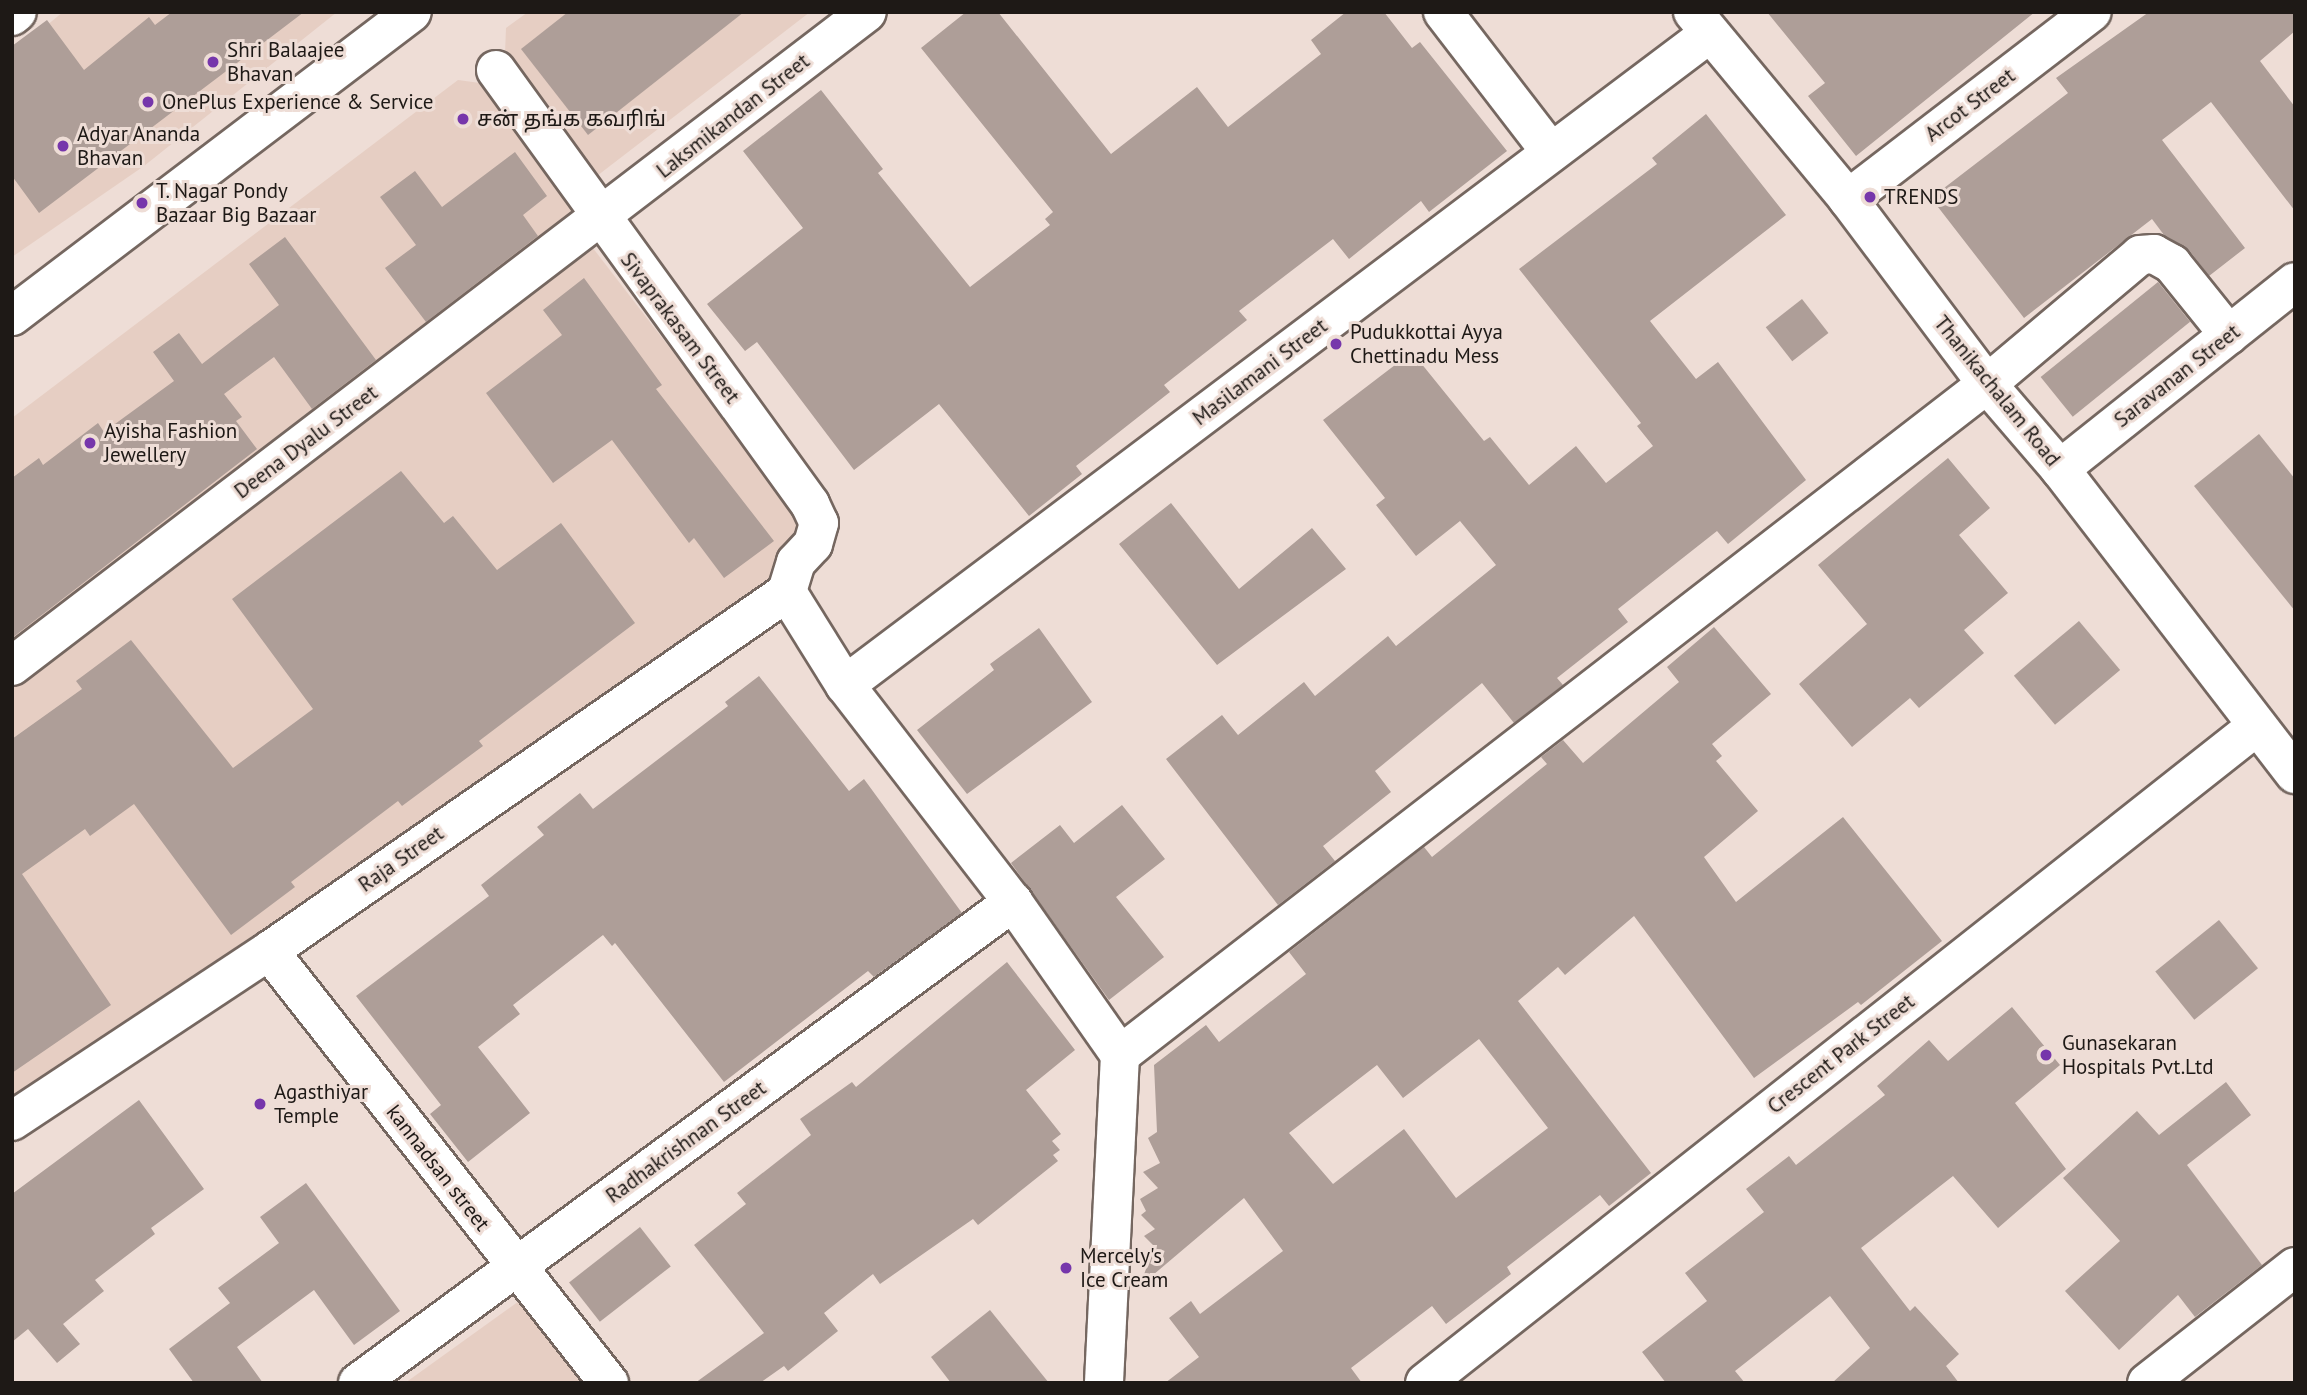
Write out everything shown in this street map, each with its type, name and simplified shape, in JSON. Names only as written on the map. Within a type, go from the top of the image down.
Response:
[{"type":"street","points":[[12,16],[17,12]]},
{"type":"street","points":[[12,316],[412,12]]},
{"type":"street","name":"Laksmikandan Street","points":[[600,219],[867,12]]},
{"type":"street","points":[[1443,12],[1551,152]]},
{"type":"street","name":"Arcot Street","points":[[1848,199],[2092,12]]},
{"type":"street","name":"Masilamani Street","points":[[845,685],[1551,152],[1701,23]]},
{"type":"street","name":"Thanikachalam Road","points":[[1701,23],[1848,199],[1987,384],[2060,469],[2295,774]]},
{"type":"street","name":"Sivaprakasam Street","points":[[496,70],[600,219],[810,504],[818,523],[813,544],[796,562],[787,592]]},
{"type":"street","name":"Deena Dyalu Street","points":[[12,666],[600,219]]},
{"type":"street","points":[[1120,1055],[1987,384],[2140,255],[2154,254],[2172,264],[2229,335]]},
{"type":"street","name":"Saravanan Street","points":[[2060,469],[2295,282]]},
{"type":"street","points":[[787,592],[845,685],[1013,901],[1120,1055],[1104,1383]]},
{"type":"street","name":"Raja Street","points":[[12,1121],[269,951],[787,592]]},
{"type":"street","name":"Crescent Park Street","points":[[1425,1383],[2257,726]]},
{"type":"street","name":"Radhakrishnan Street","points":[[358,1383],[1013,901]]},
{"type":"street","name":"kannadsan street","points":[[269,951],[515,1268],[609,1383]]},
{"type":"street","points":[[2147,1383],[2295,1267]]},
{"type":"shaded area","points":[[63,12],[337,12],[144,166],[12,257],[12,54]]},
{"type":"shaded area","points":[[528,12],[810,12],[593,179],[505,54],[506,28]]},
{"type":"shaded area","points":[[458,80],[480,83],[577,215],[12,653],[12,418]]},
{"type":"shaded area","points":[[589,243],[804,522],[752,611],[12,1111],[12,682]]},
{"type":"shaded area","points":[[522,1299],[586,1383],[405,1383]]},
{"type":"building","points":[[172,12],[304,12],[39,213],[12,176],[12,46],[47,20],[84,70],[149,17],[155,25]]},
{"type":"building","points":[[568,12],[744,12],[588,135],[521,49]]},
{"type":"building","points":[[966,12],[998,12],[1111,154],[1197,87],[1228,127],[1321,54],[1311,40],[1346,12],[1384,12],[1412,48],[1420,42],[1507,151],[1429,212],[1421,201],[1349,259],[1333,239],[1239,311],[1247,320],[1164,385],[1170,392],[1076,466],[1082,474],[1029,516],[939,404],[854,470],[757,342],[745,351],[707,304],[803,228],[743,151],[821,90],[883,169],[878,173],[970,287],[1050,225],[1045,219],[1053,212],[921,48]]},
{"type":"building","points":[[1767,12],[2035,12],[1856,156],[1808,96],[1825,83]]},
{"type":"building","points":[[2149,12],[2295,12],[2295,31],[2260,61],[2295,107],[2295,211],[2211,102],[2162,140],[2245,248],[2209,276],[2189,250],[2164,235],[2152,219],[2024,318],[1931,198],[2068,93],[2056,78]]},
{"type":"building","points":[[1706,114],[1786,215],[1650,321],[1696,379],[1718,362],[1806,480],[1728,544],[1717,531],[1618,609],[1628,622],[1557,678],[1563,685],[1514,723],[1482,683],[1375,771],[1391,792],[1323,846],[1335,861],[1278,905],[1166,759],[1222,715],[1238,735],[1304,682],[1315,696],[1388,636],[1396,646],[1496,565],[1460,521],[1416,556],[1376,505],[1385,498],[1323,420],[1412,352],[1484,441],[1490,437],[1529,485],[1576,446],[1606,483],[1653,446],[1637,426],[1641,423],[1519,269],[1657,164],[1652,158]]},
{"type":"building","points":[[515,152],[547,196],[523,215],[538,236],[426,322],[385,268],[416,245],[380,197],[415,171],[442,207]]},
{"type":"building","points":[[285,237],[376,360],[312,409],[274,357],[224,394],[242,417],[236,421],[257,449],[12,638],[12,478],[39,458],[43,465],[98,423],[104,432],[174,381],[153,352],[179,333],[202,364],[279,305],[249,264]]},
{"type":"building","points":[[584,278],[662,385],[656,389],[774,541],[724,578],[694,538],[689,543],[612,440],[553,483],[486,393],[562,335],[543,310]]},
{"type":"building","points":[[2158,282],[2190,322],[2073,417],[2041,377]]},
{"type":"building","points":[[1802,299],[1828,333],[1792,361],[1766,327]]},
{"type":"building","points":[[2259,434],[2295,479],[2295,611],[2194,486]]},
{"type":"building","points":[[1948,458],[1990,508],[1959,535],[2008,593],[1964,630],[1984,653],[1919,708],[1910,698],[1852,747],[1799,684],[1867,624],[1818,565]]},
{"type":"building","points":[[401,471],[444,523],[453,516],[497,570],[561,523],[635,623],[479,741],[483,746],[402,806],[398,801],[291,882],[295,887],[231,935],[134,804],[90,836],[85,829],[22,874],[111,1005],[12,1073],[12,739],[82,689],[76,681],[131,640],[233,768],[313,709],[232,599]]},
{"type":"building","points":[[1171,503],[1239,589],[1312,528],[1346,569],[1217,665],[1119,544]]},
{"type":"building","points":[[2079,621],[2120,670],[2055,725],[2014,676]]},
{"type":"building","points":[[1714,627],[1771,694],[1712,744],[1722,756],[1716,761],[1758,811],[1704,857],[1736,902],[1843,817],[1942,941],[1861,1005],[1858,1002],[1754,1078],[1634,916],[1565,975],[1558,967],[1518,1001],[1651,1173],[1609,1206],[1600,1195],[1507,1267],[1511,1274],[1446,1324],[1432,1306],[1351,1368],[1362,1383],[1165,1383],[1199,1357],[1169,1318],[1191,1301],[1200,1314],[1283,1251],[1244,1198],[1140,1286],[1154,1246],[1144,1236],[1155,1229],[1141,1215],[1146,1211],[1140,1199],[1158,1188],[1143,1172],[1160,1163],[1148,1138],[1157,1132],[1154,1065],[1206,1025],[1219,1042],[1306,974],[1289,952],[1424,847],[1432,857],[1547,764],[1541,757],[1563,740],[1583,763],[1679,682],[1667,667]],"holes":[[[1479,1039],[1548,1128],[1456,1198],[1404,1129],[1333,1184],[1289,1133],[1377,1065],[1403,1098]]]},
{"type":"building","points":[[1039,628],[1092,702],[967,794],[917,730],[994,670],[990,664]]},
{"type":"building","points":[[759,676],[849,791],[864,779],[962,913],[874,977],[868,971],[724,1082],[615,943],[612,946],[603,935],[513,1005],[520,1014],[478,1047],[530,1113],[468,1162],[430,1114],[441,1105],[356,996],[489,896],[481,885],[544,835],[537,827],[580,793],[593,809],[728,706],[725,702]]},
{"type":"building","points":[[1122,805],[1165,859],[1116,897],[1164,957],[1109,1000],[1011,863],[1060,825],[1074,843]]},
{"type":"building","points":[[2219,920],[2258,968],[2194,1020],[2155,972]]},
{"type":"building","points":[[1007,962],[1075,1050],[1026,1090],[1061,1134],[1052,1141],[1060,1150],[1053,1155],[1058,1161],[978,1225],[973,1219],[880,1284],[873,1274],[824,1313],[838,1331],[788,1371],[784,1366],[760,1383],[695,1383],[764,1333],[694,1245],[746,1204],[737,1193],[811,1135],[800,1119],[852,1082],[856,1087]]},
{"type":"building","points":[[2012,1007],[2060,1065],[2015,1103],[2066,1169],[1998,1228],[1953,1176],[1861,1248],[1910,1311],[1915,1306],[1959,1354],[1946,1366],[1959,1383],[1832,1383],[1870,1348],[1830,1296],[1735,1371],[1745,1383],[1666,1383],[1642,1352],[1707,1301],[1685,1273],[1764,1212],[1746,1189],[1789,1156],[1796,1165],[1885,1095],[1877,1086],[1929,1040],[1948,1061]]},
{"type":"building","points":[[2226,1082],[2251,1115],[2187,1165],[2262,1265],[2195,1317],[2178,1295],[2119,1350],[2065,1291],[2120,1241],[2063,1178],[2137,1111],[2159,1135]]},
{"type":"building","points":[[139,1100],[204,1189],[151,1228],[155,1234],[95,1280],[104,1291],[63,1324],[80,1344],[57,1363],[28,1329],[12,1342],[12,1194]]},
{"type":"building","points":[[306,1183],[400,1311],[354,1345],[314,1290],[237,1347],[263,1383],[194,1383],[169,1349],[230,1303],[218,1288],[279,1243],[260,1217]]},
{"type":"building","points":[[640,1227],[671,1266],[600,1322],[569,1282]]},
{"type":"building","points":[[990,1310],[1049,1383],[951,1383],[931,1357]]},
{"type":"place","name":"Shri Balaajee Bhavan","points":[[213,62]]},
{"type":"place","name":"OnePlus Experience & Service","points":[[148,102]]},
{"type":"place","name":"சன் தங்க கவரிங்","points":[[463,119]]},
{"type":"place","name":"Adyar Ananda Bhavan","points":[[63,146]]},
{"type":"place","name":"TRENDS","points":[[1870,197]]},
{"type":"place","name":"T. Nagar Pondy Bazaar Big Bazaar","points":[[142,203]]},
{"type":"place","name":"Pudukkottai Ayya Chettinadu Mess","points":[[1336,344]]},
{"type":"place","name":"Ayisha Fashion Jewellery","points":[[90,443]]},
{"type":"place","name":"Gunasekaran Hospitals Pvt.Ltd","points":[[2046,1055]]},
{"type":"place","name":"Agasthiyar Temple","points":[[260,1104]]},
{"type":"place","name":"Mercely's Ice Cream","points":[[1066,1268]]}]
